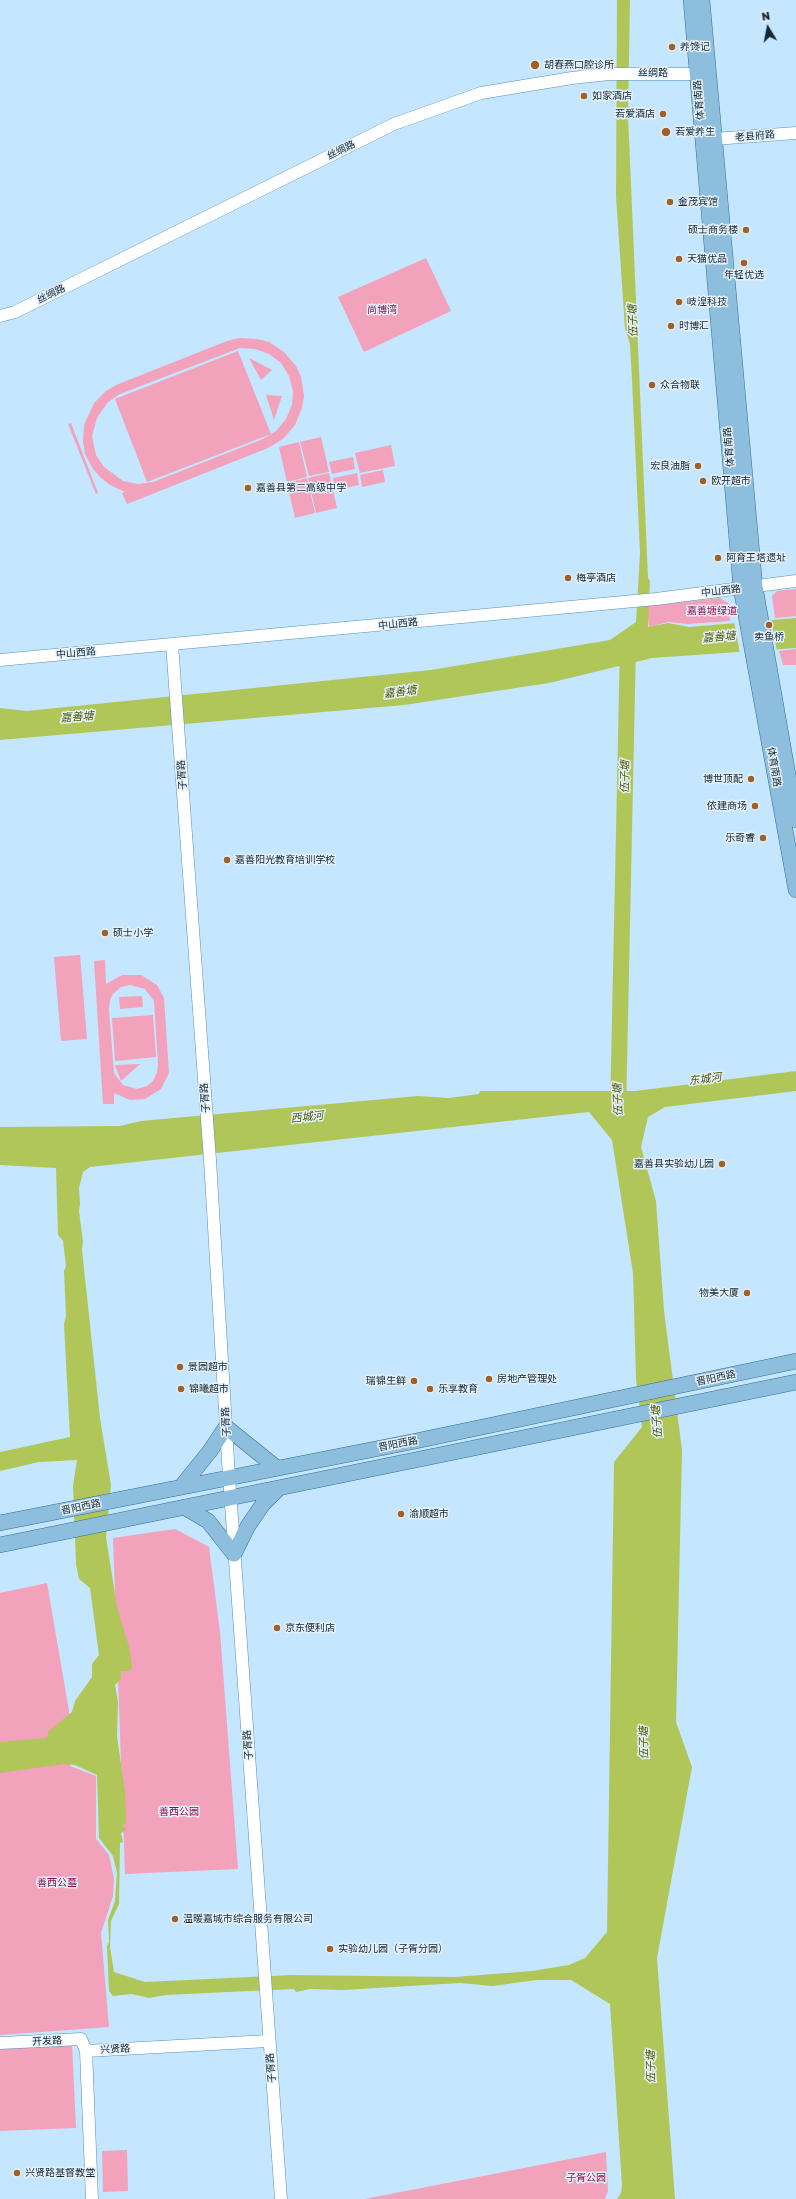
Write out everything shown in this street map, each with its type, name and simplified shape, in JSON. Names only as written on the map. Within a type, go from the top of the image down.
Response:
[{"type":"main road","name":"体育南路","points":[[691,0],[714,139],[748,588]]},
{"type":"main road","name":"体育南路","points":[[702,0],[703,73],[748,588],[796,820]]},
{"type":"main road","name":"体育南路","points":[[764,671],[792,849],[796,890]]},
{"type":"main road","name":"晋阳西路","points":[[0,1523],[602,1402],[796,1361]]},
{"type":"main road","name":"晋阳西路","points":[[0,1545],[796,1382]]},
{"type":"main road","points":[[180,1486],[210,1451],[226,1427],[236,1433],[277,1468]]},
{"type":"main road","points":[[184,1507],[208,1521],[234,1554],[248,1526],[263,1504],[278,1488]]},
{"type":"street","name":"丝绸路","points":[[0,316],[16,312],[394,124],[481,93],[572,78],[609,74],[703,73]]},
{"type":"street","name":"老县府路","points":[[714,139],[796,132]]},
{"type":"street","name":"中山西路","points":[[0,660],[656,599],[796,581]]},
{"type":"street","name":"子胥路","points":[[172,644],[210,1160],[230,1498],[268,2041],[281,2199]]},
{"type":"street","name":"开发路","points":[[0,2043],[81,2038],[86,2051]]},
{"type":"street","name":"兴贤路","points":[[92,2199],[86,2051],[268,2041]]},
{"type":"green space","name":"尚博湾","points":[[426,258],[451,311],[364,352],[338,297]]},
{"type":"green space","points":[[239,338],[257,339],[269,342],[284,352],[296,366],[301,377],[304,396],[302,408],[295,425],[283,439],[268,448],[127,504],[122,493],[125,492],[110,485],[101,478],[93,469],[85,454],[83,442],[84,425],[94,403],[106,391],[116,385],[227,341]],"holes":[[[240,348],[255,349],[269,354],[281,363],[289,376],[293,391],[292,405],[286,419],[276,431],[263,439],[153,482],[138,484],[123,481],[104,467],[96,455],[92,436],[97,418],[108,402],[120,394]]]},
{"type":"green space","points":[[238,351],[271,434],[147,482],[115,399]]},
{"type":"green space","points":[[249,358],[272,370],[261,380]]},
{"type":"green space","points":[[266,395],[282,396],[274,420]]},
{"type":"green space","points":[[71,423],[98,493],[96,494],[68,424]]},
{"type":"green space","points":[[321,437],[329,472],[309,476],[300,442]]},
{"type":"green space","points":[[299,442],[307,477],[287,482],[279,447]]},
{"type":"green space","points":[[391,445],[395,466],[360,473],[355,453]]},
{"type":"green space","points":[[353,457],[355,469],[332,474],[329,462]]},
{"type":"green space","points":[[383,470],[385,482],[362,487],[360,475]]},
{"type":"green space","points":[[329,473],[337,508],[316,513],[308,478]]},
{"type":"green space","points":[[357,473],[359,485],[336,490],[333,478]]},
{"type":"green space","points":[[307,478],[315,513],[295,518],[287,483]]},
{"type":"green space","points":[[796,589],[796,616],[775,618],[772,596],[777,591]]},
{"type":"green space","name":"嘉善塘绿道","points":[[720,598],[728,603],[730,621],[687,624],[668,622],[649,627],[647,606]]},
{"type":"green space","points":[[796,649],[796,665],[783,665],[779,651]]},
{"type":"green space","points":[[80,955],[87,1039],[61,1041],[54,957]]},
{"type":"green space","points":[[105,960],[106,984],[122,975],[141,975],[157,985],[164,998],[169,1073],[161,1089],[145,1099],[130,1100],[114,1093],[114,1104],[103,1104],[94,961]],"holes":[[[130,985],[145,989],[154,1001],[158,1064],[157,1072],[153,1081],[147,1086],[137,1089],[123,1085],[114,1073],[109,1010],[110,1000],[113,994],[121,987]]]},
{"type":"green space","points":[[142,996],[143,1007],[120,1009],[119,997]]},
{"type":"green space","points":[[153,1015],[156,1057],[115,1061],[112,1018]]},
{"type":"green space","points":[[140,1064],[121,1081],[115,1065]]},
{"type":"green space","name":"善西公园","points":[[175,1529],[209,1547],[220,1632],[238,1869],[125,1874],[113,1538]]},
{"type":"green space","name":"善西公墓","points":[[47,1583],[69,1711],[70,1766],[96,1776],[96,1839],[109,1855],[114,1879],[113,1896],[101,1933],[109,2027],[0,2035],[0,1593]]},
{"type":"green space","points":[[72,2044],[76,2128],[0,2131],[0,2047]]},
{"type":"green space","points":[[127,2150],[128,2191],[103,2192],[102,2151]]},
{"type":"green space","name":"子胥公园","points":[[606,2152],[608,2191],[605,2199],[365,2199]]},
{"type":"water","name":"嘉善塘","points":[[617,0],[630,0],[628,115],[648,578],[650,581],[648,627],[668,623],[689,627],[796,618],[796,648],[652,658],[549,683],[404,705],[0,740],[0,708],[27,711],[431,670],[610,640],[636,622],[640,553],[632,380],[630,344],[625,329],[616,196]]},
{"type":"water","name":"西城河","points":[[796,1071],[796,1091],[665,1107],[648,1117],[641,1147],[656,1201],[664,1311],[682,1450],[676,1722],[692,1767],[657,1958],[675,2199],[617,2199],[621,2193],[622,2186],[610,2004],[571,1980],[536,1980],[493,1986],[460,1983],[343,1990],[310,1989],[296,1992],[294,1989],[228,1992],[166,1995],[149,1998],[132,1994],[113,1996],[109,1991],[107,1946],[109,1942],[108,1920],[115,1901],[117,1873],[113,1856],[99,1838],[97,1775],[75,1765],[64,1764],[0,1773],[0,1742],[47,1738],[48,1732],[72,1712],[75,1701],[92,1677],[92,1664],[99,1655],[90,1588],[79,1579],[76,1564],[73,1486],[77,1460],[39,1462],[0,1471],[0,1452],[70,1437],[64,1324],[66,1316],[64,1271],[66,1266],[63,1241],[58,1235],[56,1168],[0,1165],[0,1127],[120,1126],[141,1121],[418,1096],[449,1098],[479,1094],[480,1091],[635,1091]],"holes":[[[589,1112],[612,1140],[633,1273],[636,1379],[642,1427],[614,1462],[607,1932],[585,1958],[569,1965],[532,1971],[455,1977],[292,1975],[145,1982],[114,1972],[110,1947],[111,1921],[119,1904],[120,1843],[123,1842],[121,1833],[126,1830],[123,1825],[126,1822],[125,1792],[117,1736],[118,1702],[115,1685],[121,1679],[121,1671],[130,1671],[132,1667],[129,1647],[117,1607],[106,1537],[111,1485],[100,1418],[82,1250],[83,1242],[79,1211],[79,1188],[83,1172],[90,1167]]]},
{"type":"pier","points":[[771,618],[777,652],[740,654],[734,621]]},
{"type":"waterway","name":"伍子塘","points":[[618,1112],[628,644]]},
{"type":"place","name":"养馋记","points":[[672,47]]},
{"type":"place","name":"胡春燕口腔诊所","points":[[535,65]]},
{"type":"place","name":"如家酒店","points":[[584,96]]},
{"type":"place","name":"若爱酒店","points":[[663,114]]},
{"type":"place","name":"若爱养生","points":[[666,132]]},
{"type":"place","name":"金茂宾馆","points":[[670,202]]},
{"type":"place","name":"硕士商务楼","points":[[746,230]]},
{"type":"place","name":"天猫优品","points":[[679,259]]},
{"type":"place","name":"年轻优选","points":[[744,263]]},
{"type":"place","name":"岐湟科技","points":[[679,302]]},
{"type":"place","name":"时博汇","points":[[671,326]]},
{"type":"place","name":"众合物联","points":[[652,385]]},
{"type":"place","name":"宏良油脂","points":[[698,466]]},
{"type":"place","name":"欧开超市","points":[[703,481]]},
{"type":"place","name":"嘉善县第二高级中学","points":[[248,488]]},
{"type":"place","name":"阿育王塔遗址","points":[[718,558]]},
{"type":"place","name":"梅亭酒店","points":[[568,578]]},
{"type":"place","name":"卖鱼桥","points":[[769,625]]},
{"type":"place","name":"博世顶配","points":[[751,779]]},
{"type":"place","name":"依建商场","points":[[755,806]]},
{"type":"place","name":"乐奇睿","points":[[763,838]]},
{"type":"place","name":"嘉善阳光教育培训学校","points":[[227,860]]},
{"type":"place","name":"硕士小学","points":[[105,933]]},
{"type":"place","name":"嘉善县实验幼儿园","points":[[722,1164]]},
{"type":"place","name":"物美大厦","points":[[747,1293]]},
{"type":"place","name":"景园超市","points":[[180,1367]]},
{"type":"place","name":"房地产管理处","points":[[489,1379]]},
{"type":"place","name":"瑞锦生鲜","points":[[414,1381]]},
{"type":"place","name":"锦曦超市","points":[[181,1389]]},
{"type":"place","name":"乐享教育","points":[[430,1389]]},
{"type":"place","name":"渝顺超市","points":[[401,1514]]},
{"type":"place","name":"京东便利店","points":[[277,1628]]},
{"type":"place","name":"温暖嘉城市综合服务有限公司","points":[[175,1919]]},
{"type":"place","name":"实验幼儿园（子胥分园）","points":[[330,1949]]},
{"type":"place","name":"兴贤路基督教堂","points":[[17,2173]]},
{"type":"water label","name":"东城河","points":[[705,1079]]}]
